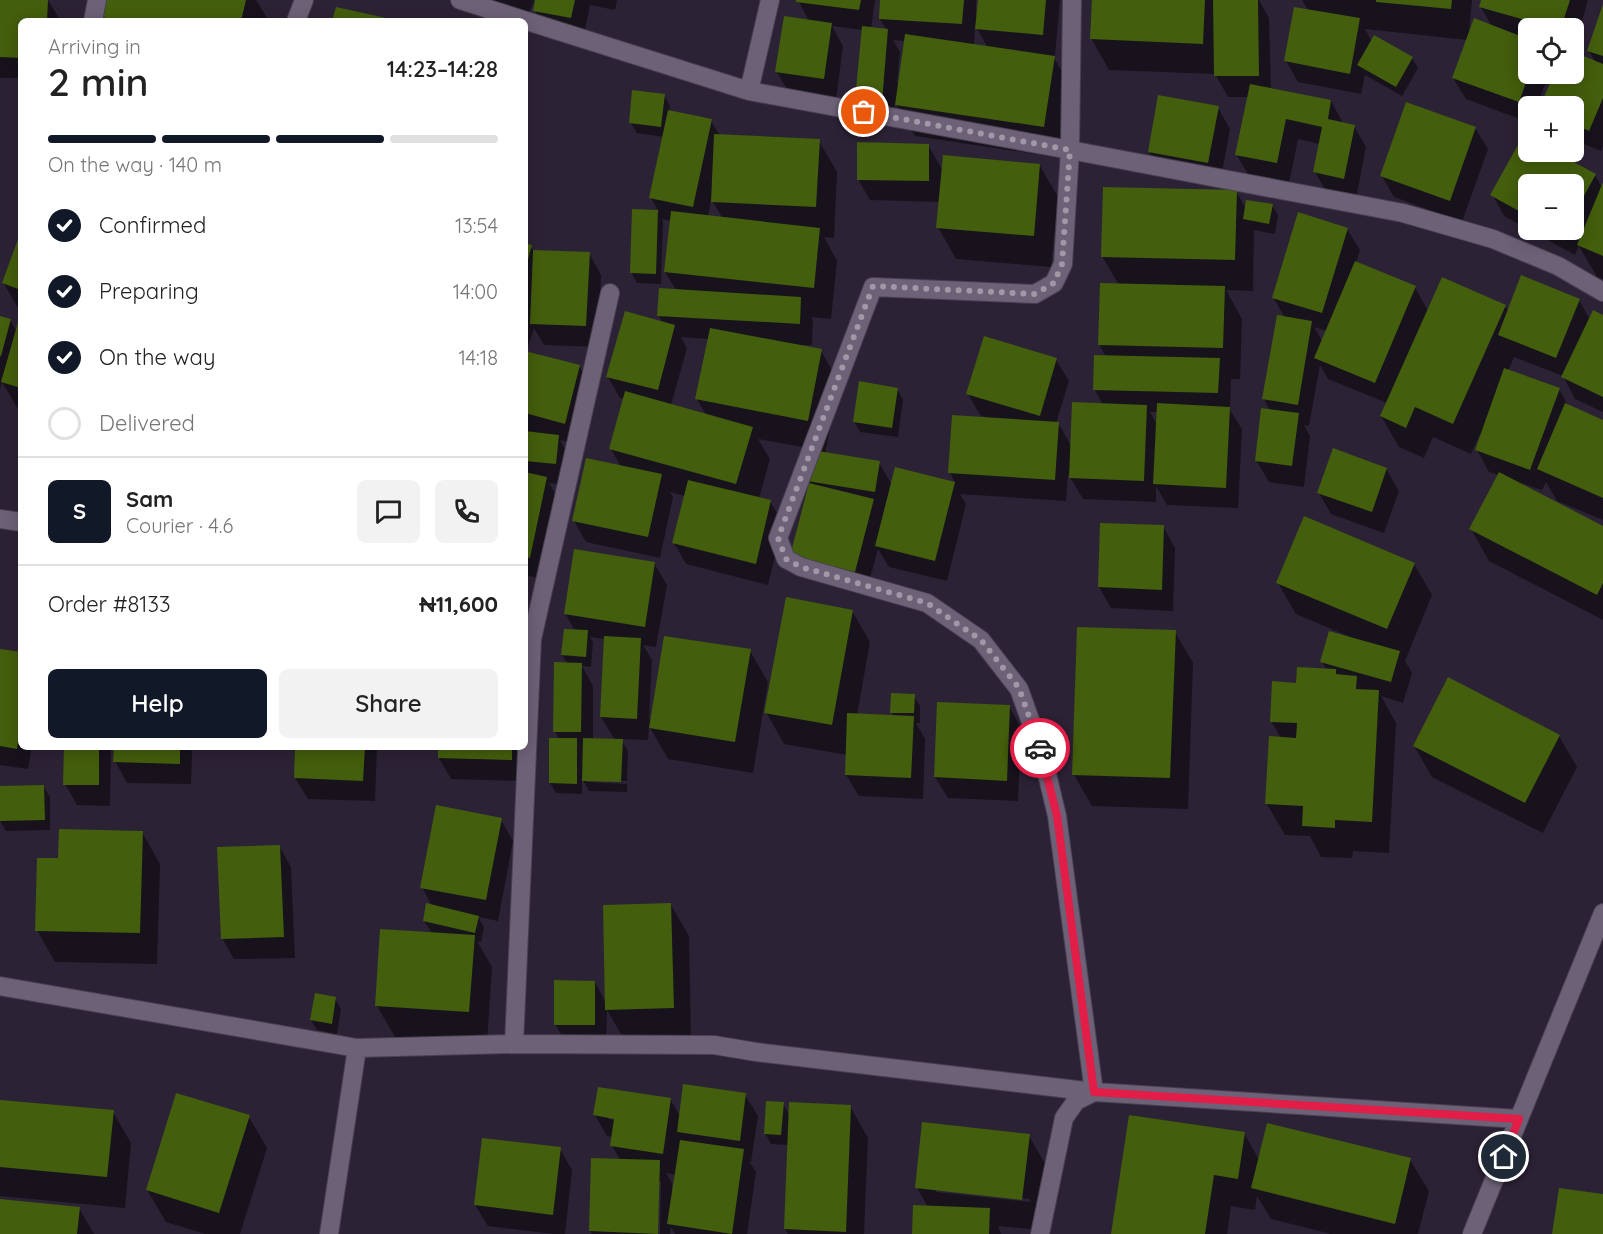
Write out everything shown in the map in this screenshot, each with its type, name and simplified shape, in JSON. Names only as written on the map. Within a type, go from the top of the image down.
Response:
[{"type":"street","points":[[94,18],[97,0]]},
{"type":"street","points":[[297,18],[304,0]]},
{"type":"street","points":[[460,0],[517,18]]},
{"type":"street","points":[[749,91],[770,0]]},
{"type":"street","points":[[1072,0],[1070,150],[1062,264],[1054,283],[1035,294],[873,286],[778,538],[786,559],[801,567],[927,603],[981,640],[1019,688],[1042,753],[1057,816],[1094,1092]]},
{"type":"street","points":[[528,21],[749,91],[1403,213],[1493,239],[1558,266],[1603,292]]},
{"type":"street","points":[[528,638],[610,293]]},
{"type":"street","points":[[0,519],[18,522]]},
{"type":"street","points":[[514,1044],[524,750]]},
{"type":"street","points":[[1473,1234],[1603,913]]},
{"type":"street","points":[[0,986],[357,1047],[514,1044],[714,1045],[1094,1092],[1519,1119]]},
{"type":"street","points":[[328,1234],[357,1047]]},
{"type":"street","points":[[1040,1234],[1064,1118],[1076,1101],[1094,1092]]},
{"type":"building","points":[[0,0],[48,0],[47,18],[18,18],[18,58],[0,57]]},
{"type":"building","points":[[107,0],[246,0],[242,18],[102,17]]},
{"type":"building","points":[[535,0],[575,0],[571,18],[533,11]]},
{"type":"building","points":[[796,0],[861,0],[859,10],[796,2]]},
{"type":"building","points":[[880,0],[964,0],[962,24],[879,19]]},
{"type":"building","points":[[978,0],[1046,0],[1043,35],[975,29]]},
{"type":"building","points":[[1092,0],[1205,0],[1203,44],[1090,39]]},
{"type":"building","points":[[1213,0],[1258,0],[1259,76],[1214,76]]},
{"type":"building","points":[[1376,0],[1452,0],[1451,9],[1376,2]]},
{"type":"building","points":[[1481,0],[1570,0],[1564,18],[1518,18],[1479,7]]},
{"type":"building","points":[[1603,4],[1603,56],[1587,51]]},
{"type":"building","points":[[336,7],[386,18],[333,18]]},
{"type":"building","points":[[1294,7],[1360,18],[1350,74],[1284,61]]},
{"type":"building","points":[[784,16],[832,23],[824,79],[775,72]]},
{"type":"building","points":[[1474,18],[1518,35],[1518,84],[1525,84],[1521,96],[1518,96],[1518,102],[1452,78]]},
{"type":"building","points":[[862,26],[888,29],[882,102],[855,100]]},
{"type":"building","points":[[905,34],[1055,56],[1044,127],[895,105]]},
{"type":"building","points":[[1374,35],[1413,57],[1396,87],[1357,65]]},
{"type":"building","points":[[1584,56],[1603,64],[1603,98],[1589,131],[1584,129],[1584,96],[1544,96],[1550,84],[1584,84]]},
{"type":"building","points":[[1250,84],[1331,100],[1328,119],[1355,125],[1344,179],[1313,172],[1322,127],[1286,119],[1277,163],[1235,155]]},
{"type":"building","points":[[632,90],[665,94],[661,127],[629,123]]},
{"type":"building","points":[[1158,95],[1219,106],[1208,163],[1148,152]]},
{"type":"building","points":[[1406,102],[1476,127],[1450,201],[1380,176]]},
{"type":"building","points":[[668,110],[712,119],[693,207],[649,198]]},
{"type":"building","points":[[714,134],[820,139],[816,207],[711,202]]},
{"type":"building","points":[[857,142],[929,144],[929,181],[857,180]]},
{"type":"building","points":[[1518,145],[1518,162],[1574,162],[1596,174],[1584,196],[1584,174],[1518,174],[1518,210],[1490,195]]},
{"type":"building","points":[[943,155],[1040,164],[1034,236],[936,228]]},
{"type":"building","points":[[1603,182],[1603,256],[1577,245],[1579,240],[1584,240],[1584,228]]},
{"type":"building","points":[[1103,187],[1237,190],[1235,260],[1101,257]]},
{"type":"building","points":[[1246,200],[1273,204],[1269,224],[1243,219]]},
{"type":"building","points":[[632,209],[658,210],[656,274],[630,273]]},
{"type":"building","points":[[671,211],[820,228],[814,288],[664,272]]},
{"type":"building","points":[[1298,212],[1348,228],[1322,313],[1272,298]]},
{"type":"building","points":[[18,239],[18,289],[2,283]]},
{"type":"building","points":[[528,244],[532,245],[528,260]]},
{"type":"building","points":[[533,250],[590,252],[586,326],[530,324]]},
{"type":"building","points":[[1355,261],[1416,286],[1375,383],[1314,358]]},
{"type":"building","points":[[1521,275],[1580,299],[1556,358],[1498,335]]},
{"type":"building","points":[[1442,277],[1506,305],[1453,424],[1415,407],[1406,428],[1380,416]]},
{"type":"building","points":[[1100,283],[1225,286],[1223,348],[1098,345]]},
{"type":"building","points":[[659,288],[801,297],[800,324],[657,316]]},
{"type":"building","points":[[1593,310],[1603,315],[1603,397],[1561,377]]},
{"type":"building","points":[[625,311],[675,325],[658,390],[606,377]]},
{"type":"building","points":[[1277,315],[1312,321],[1298,405],[1262,399]]},
{"type":"building","points":[[0,316],[11,319],[1,356],[0,356]]},
{"type":"building","points":[[18,322],[18,387],[1,382]]},
{"type":"building","points":[[710,328],[822,349],[808,421],[695,399]]},
{"type":"building","points":[[984,336],[1057,358],[1040,416],[966,394]]},
{"type":"building","points":[[528,352],[580,365],[565,424],[528,414]]},
{"type":"building","points":[[1094,355],[1220,358],[1218,393],[1093,390]]},
{"type":"building","points":[[1504,368],[1560,388],[1530,470],[1475,450]]},
{"type":"building","points":[[859,381],[898,388],[892,428],[853,422]]},
{"type":"building","points":[[625,391],[753,427],[736,484],[609,449]]},
{"type":"building","points":[[1072,402],[1147,405],[1144,481],[1069,478]]},
{"type":"building","points":[[1157,403],[1230,407],[1226,488],[1153,484]]},
{"type":"building","points":[[1565,403],[1603,420],[1603,498],[1537,469]]},
{"type":"building","points":[[1261,408],[1299,413],[1292,466],[1255,461]]},
{"type":"building","points":[[952,415],[1059,422],[1055,480],[948,473]]},
{"type":"building","points":[[528,431],[559,435],[556,464],[528,461]]},
{"type":"building","points":[[1333,448],[1387,468],[1372,512],[1317,493]]},
{"type":"building","points":[[812,450],[880,461],[875,492],[807,481]]},
{"type":"building","points":[[586,458],[662,474],[648,537],[572,521]]},
{"type":"building","points":[[895,467],[955,482],[935,561],[875,546]]},
{"type":"building","points":[[1499,472],[1603,526],[1603,583],[1597,595],[1469,529]]},
{"type":"building","points":[[528,473],[547,477],[530,558],[528,558]]},
{"type":"building","points":[[688,480],[771,500],[756,564],[672,543]]},
{"type":"building","points":[[809,483],[874,499],[855,572],[790,556]]},
{"type":"building","points":[[1304,516],[1415,563],[1387,629],[1276,583]]},
{"type":"building","points":[[1100,523],[1164,525],[1162,590],[1098,587]]},
{"type":"building","points":[[574,549],[655,562],[645,627],[564,614]]},
{"type":"building","points":[[786,597],[853,610],[832,725],[764,713]]},
{"type":"building","points":[[1077,627],[1176,630],[1170,778],[1072,775]]},
{"type":"building","points":[[564,629],[588,630],[586,657],[561,655]]},
{"type":"building","points":[[1329,631],[1400,651],[1391,682],[1320,662]]},
{"type":"building","points":[[604,636],[641,638],[637,719],[600,717]]},
{"type":"building","points":[[664,636],[751,649],[735,742],[649,728]]},
{"type":"building","points":[[0,649],[18,652],[18,742],[17,749],[0,746]]},
{"type":"building","points":[[554,662],[582,663],[581,732],[553,732]]},
{"type":"building","points":[[1297,667],[1336,669],[1336,674],[1357,676],[1356,689],[1379,690],[1372,822],[1335,820],[1335,828],[1302,826],[1303,806],[1265,804],[1269,736],[1296,738],[1297,723],[1270,722],[1272,681],[1296,683]]},
{"type":"building","points":[[1448,677],[1560,735],[1525,803],[1413,746]]},
{"type":"building","points":[[891,693],[915,694],[914,713],[890,713]]},
{"type":"building","points":[[937,702],[1010,705],[1007,781],[934,777]]},
{"type":"building","points":[[847,713],[914,716],[911,778],[845,775]]},
{"type":"building","points":[[549,738],[577,738],[577,784],[549,783]]},
{"type":"building","points":[[583,738],[623,739],[621,782],[582,781]]},
{"type":"building","points":[[64,750],[99,750],[99,785],[63,785]]},
{"type":"building","points":[[114,750],[180,750],[180,764],[113,762]]},
{"type":"building","points":[[295,750],[365,750],[363,781],[294,778]]},
{"type":"building","points":[[438,750],[512,750],[512,760],[438,758]]},
{"type":"building","points":[[44,785],[45,820],[0,821],[0,786]]},
{"type":"building","points":[[436,805],[502,818],[486,900],[420,888]]},
{"type":"building","points":[[59,829],[143,831],[140,933],[35,931],[37,858],[58,858]]},
{"type":"building","points":[[280,845],[284,937],[221,939],[217,847]]},
{"type":"building","points":[[426,903],[479,916],[475,933],[423,921]]},
{"type":"building","points":[[671,903],[674,1008],[605,1010],[603,905]]},
{"type":"building","points":[[380,929],[475,935],[469,1012],[375,1006]]},
{"type":"building","points":[[554,980],[595,981],[595,1025],[554,1025]]},
{"type":"building","points":[[315,993],[336,997],[332,1024],[310,1020]]},
{"type":"building","points":[[683,1084],[746,1093],[740,1141],[677,1132]]},
{"type":"building","points":[[598,1087],[671,1098],[663,1154],[610,1146],[614,1119],[593,1115]]},
{"type":"building","points":[[176,1093],[250,1115],[219,1213],[146,1190]]},
{"type":"building","points":[[0,1100],[114,1110],[107,1177],[0,1167]]},
{"type":"building","points":[[766,1101],[784,1102],[781,1135],[764,1134]]},
{"type":"building","points":[[789,1102],[851,1105],[846,1232],[784,1229]]},
{"type":"building","points":[[1129,1115],[1245,1132],[1238,1179],[1214,1175],[1205,1234],[1111,1234]]},
{"type":"building","points":[[922,1122],[1030,1134],[1022,1200],[915,1188]]},
{"type":"building","points":[[1267,1123],[1411,1158],[1395,1224],[1251,1188]]},
{"type":"building","points":[[482,1138],[561,1147],[553,1215],[474,1205]]},
{"type":"building","points":[[680,1140],[744,1149],[732,1234],[667,1224]]},
{"type":"building","points":[[591,1158],[660,1160],[658,1234],[589,1231]]},
{"type":"building","points":[[1559,1188],[1603,1194],[1603,1234],[1552,1234]]},
{"type":"building","points":[[0,1199],[80,1207],[77,1234],[0,1234]]},
{"type":"building","points":[[913,1205],[990,1208],[989,1234],[912,1234]]},
{"type":"way so far","points":[[864,112],[1070,150],[1062,264],[1054,283],[1035,294],[873,286],[778,538],[786,559],[801,567],[927,603],[981,640],[1019,688],[1040,748]]},
{"type":"route","points":[[1040,748],[1057,816],[1094,1092],[1519,1119],[1504,1157]]}]
